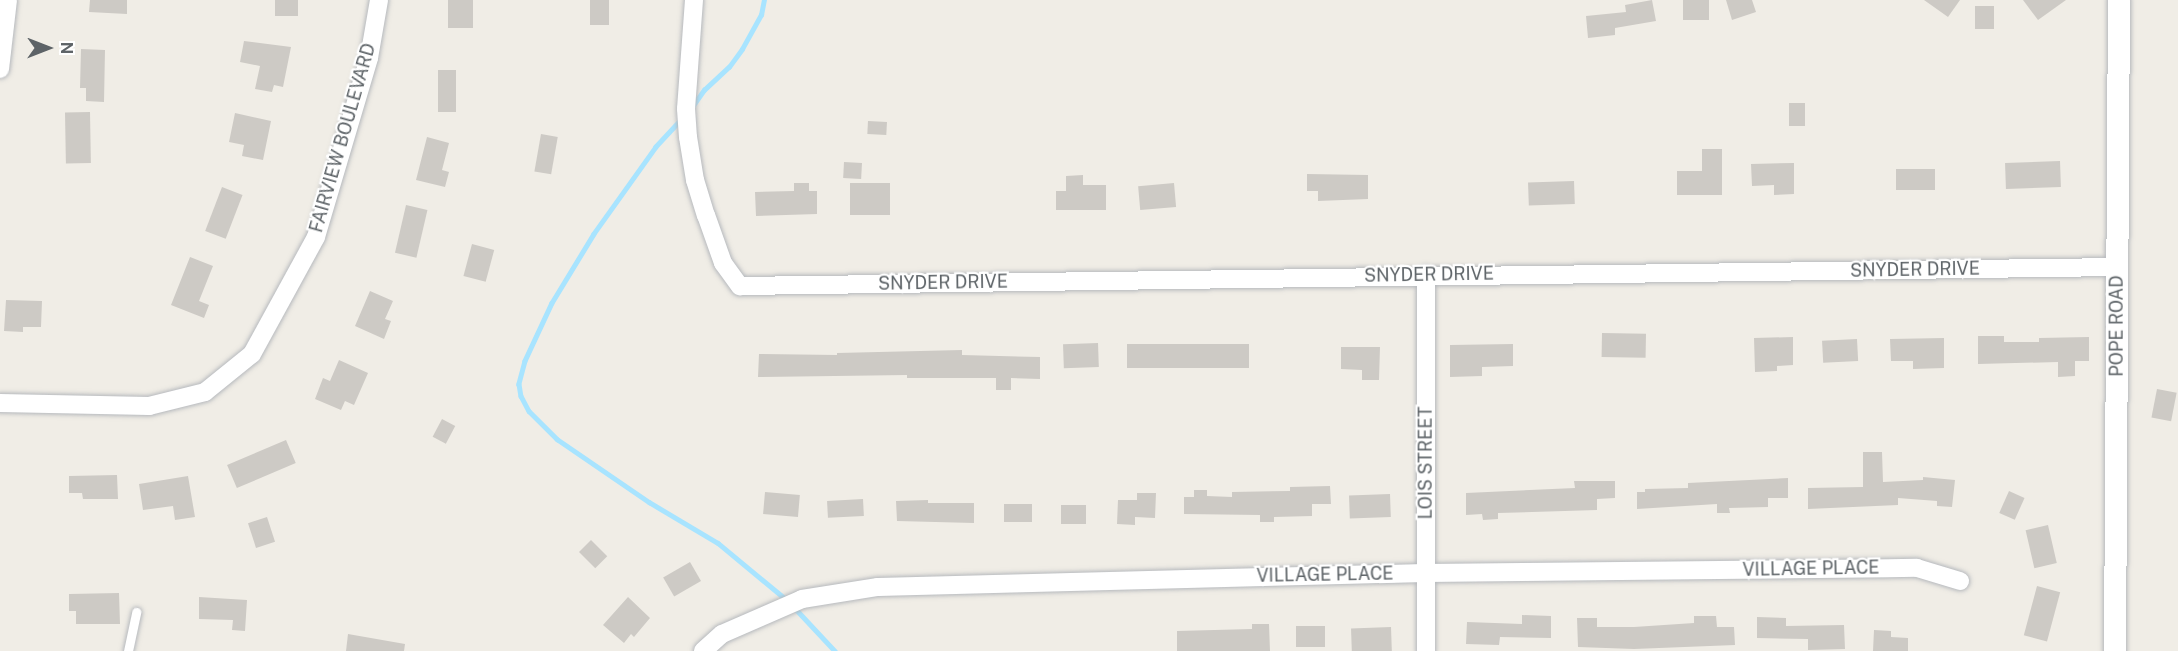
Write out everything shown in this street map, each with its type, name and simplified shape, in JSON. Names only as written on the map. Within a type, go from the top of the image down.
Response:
[{"type":"street","points":[[0,69],[8,0]]},
{"type":"street","name":"FAIRVIEW BOULEVARD","points":[[0,403],[149,406],[205,392],[252,354],[316,237],[369,58],[379,0]]},
{"type":"street","name":"SNYDER DRIVE","points":[[694,0],[686,109],[688,138],[695,180],[706,215],[723,262],[740,286],[2117,267]]},
{"type":"street","name":"POPE ROAD","points":[[2115,651],[2119,0]]},
{"type":"street","name":"LOIS STREET","points":[[1426,275],[1426,651]]},
{"type":"street","name":"VILLAGE PLACE","points":[[703,651],[722,634],[802,599],[878,587],[1425,573],[1917,568],[1960,581]]},
{"type":"lane","points":[[128,651],[136,612]]},
{"type":"building","points":[[90,0],[127,0],[127,14],[89,12]]},
{"type":"building","points":[[275,0],[298,0],[298,16],[275,16]]},
{"type":"building","points":[[448,0],[473,0],[473,28],[448,28]]},
{"type":"building","points":[[590,0],[609,0],[609,25],[590,25]]},
{"type":"building","points":[[1652,0],[1656,21],[1615,28],[1615,35],[1588,38],[1586,16],[1626,12],[1625,5]]},
{"type":"building","points":[[1683,0],[1709,0],[1709,20],[1683,20]]},
{"type":"building","points":[[1726,0],[1752,0],[1756,12],[1732,20]]},
{"type":"building","points":[[1924,0],[1960,0],[1948,17]]},
{"type":"building","points":[[2023,0],[2066,0],[2038,20]]},
{"type":"building","points":[[1975,6],[1994,6],[1994,29],[1975,29]]},
{"type":"building","points":[[244,41],[291,47],[283,87],[274,85],[272,92],[255,89],[260,66],[240,62]]},
{"type":"building","points":[[81,49],[105,50],[104,102],[86,101],[86,88],[80,88]]},
{"type":"building","points":[[438,70],[456,70],[456,112],[438,112]]},
{"type":"building","points":[[1789,103],[1805,103],[1805,126],[1789,126]]},
{"type":"building","points":[[65,112],[90,112],[91,163],[66,163]]},
{"type":"building","points":[[235,113],[271,121],[263,160],[242,156],[244,145],[229,142]]},
{"type":"building","points":[[868,121],[887,122],[886,135],[867,134]]},
{"type":"building","points":[[541,134],[558,137],[551,174],[534,171]]},
{"type":"building","points":[[427,137],[449,143],[442,170],[449,172],[445,187],[416,180]]},
{"type":"building","points":[[1702,149],[1722,149],[1722,195],[1677,195],[1677,171],[1702,171]]},
{"type":"building","points":[[2060,161],[2061,187],[2006,189],[2005,163]]},
{"type":"building","points":[[844,162],[862,163],[861,179],[843,178]]},
{"type":"building","points":[[1794,163],[1794,194],[1774,195],[1774,185],[1752,186],[1751,164]]},
{"type":"building","points":[[1896,169],[1935,169],[1935,190],[1896,190]]},
{"type":"building","points":[[1307,174],[1368,175],[1368,199],[1318,201],[1318,191],[1307,191]]},
{"type":"building","points":[[1083,175],[1083,185],[1106,185],[1106,210],[1056,210],[1056,191],[1066,191],[1066,176]]},
{"type":"building","points":[[1574,181],[1575,204],[1529,206],[1528,183]]},
{"type":"building","points":[[794,183],[809,183],[809,191],[817,191],[817,214],[756,216],[755,192],[794,191]]},
{"type":"building","points":[[850,183],[890,183],[890,215],[850,215]]},
{"type":"building","points":[[1174,183],[1176,207],[1140,210],[1138,186]]},
{"type":"building","points":[[222,187],[243,195],[226,239],[205,231]]},
{"type":"building","points":[[406,205],[427,210],[416,258],[395,253]]},
{"type":"building","points":[[472,244],[494,250],[486,282],[463,276]]},
{"type":"building","points":[[190,257],[213,266],[199,301],[209,305],[204,318],[171,305]]},
{"type":"building","points":[[370,291],[393,301],[385,319],[391,321],[384,339],[355,326]]},
{"type":"building","points":[[6,300],[42,301],[41,327],[23,327],[23,332],[4,331]]},
{"type":"building","points":[[1602,333],[1646,334],[1646,358],[1602,357]]},
{"type":"building","points":[[1978,336],[2004,336],[2004,342],[2039,342],[2039,338],[2089,337],[2089,361],[2075,361],[2075,376],[2058,377],[2058,362],[1978,364]]},
{"type":"building","points":[[1793,337],[1793,365],[1777,366],[1777,371],[1755,372],[1754,338]]},
{"type":"building","points":[[1944,338],[1944,368],[1913,369],[1913,361],[1891,361],[1890,339]]},
{"type":"building","points":[[1857,339],[1858,361],[1823,363],[1822,341]]},
{"type":"building","points":[[1098,343],[1099,367],[1064,368],[1063,344]]},
{"type":"building","points":[[1127,344],[1249,344],[1249,368],[1127,368]]},
{"type":"building","points":[[1513,344],[1513,366],[1482,367],[1482,376],[1450,377],[1450,345]]},
{"type":"building","points":[[1341,347],[1380,347],[1379,380],[1362,380],[1362,370],[1341,369]]},
{"type":"building","points":[[962,350],[962,355],[1040,357],[1040,379],[1011,378],[1011,390],[996,390],[996,378],[907,378],[907,375],[758,377],[759,354],[837,355],[837,353]]},
{"type":"building","points":[[339,360],[368,373],[354,405],[345,401],[341,410],[315,399],[323,378],[330,381]]},
{"type":"building","points":[[2157,389],[2177,393],[2171,421],[2151,417]]},
{"type":"building","points":[[442,419],[455,426],[446,444],[433,437]]},
{"type":"building","points":[[286,440],[296,463],[237,488],[227,465]]},
{"type":"building","points":[[1863,452],[1882,452],[1883,482],[1923,480],[1923,477],[1955,480],[1952,507],[1937,506],[1937,501],[1898,498],[1898,505],[1808,509],[1808,488],[1863,487]]},
{"type":"building","points":[[117,475],[118,499],[83,499],[82,493],[69,493],[69,476]]},
{"type":"building","points":[[188,476],[195,517],[175,520],[173,506],[143,510],[139,484]]},
{"type":"building","points":[[1788,478],[1788,498],[1768,498],[1768,507],[1729,508],[1730,513],[1717,513],[1717,504],[1637,509],[1637,492],[1645,492],[1645,489],[1688,488],[1688,483]]},
{"type":"building","points":[[1574,481],[1615,481],[1615,498],[1597,499],[1597,510],[1498,513],[1498,519],[1483,520],[1482,514],[1466,515],[1466,493],[1575,488]]},
{"type":"building","points":[[1330,486],[1331,504],[1312,504],[1312,516],[1274,517],[1274,522],[1260,522],[1260,515],[1184,514],[1184,497],[1194,497],[1194,490],[1207,490],[1207,496],[1232,497],[1232,492],[1290,491],[1290,487]]},
{"type":"building","points":[[2009,491],[2025,498],[2015,520],[1999,513]]},
{"type":"building","points":[[765,492],[800,495],[798,517],[763,514]]},
{"type":"building","points":[[1137,493],[1156,493],[1155,518],[1135,517],[1135,525],[1117,524],[1118,500],[1137,500]]},
{"type":"building","points":[[1390,494],[1391,517],[1350,518],[1349,495]]},
{"type":"building","points":[[863,499],[864,516],[828,518],[827,501]]},
{"type":"building","points":[[928,500],[928,503],[974,503],[974,523],[897,521],[896,501]]},
{"type":"building","points":[[1004,504],[1032,504],[1032,522],[1004,522]]},
{"type":"building","points":[[1061,505],[1086,505],[1086,524],[1061,524]]},
{"type":"building","points":[[267,517],[275,542],[256,548],[248,523]]},
{"type":"building","points":[[2048,525],[2057,563],[2034,568],[2026,530]]},
{"type":"building","points":[[591,540],[607,556],[595,568],[579,552]]},
{"type":"building","points":[[690,562],[701,581],[674,597],[663,578]]},
{"type":"building","points":[[2037,586],[2060,592],[2047,641],[2024,635]]},
{"type":"building","points":[[119,593],[120,624],[76,624],[76,611],[69,611],[69,594]]},
{"type":"building","points":[[199,597],[247,600],[245,631],[232,630],[233,620],[199,619]]},
{"type":"building","points":[[628,597],[650,618],[634,637],[631,634],[624,643],[603,625]]},
{"type":"building","points":[[1522,615],[1551,616],[1551,638],[1500,637],[1499,645],[1466,644],[1467,622],[1522,624]]},
{"type":"building","points":[[1694,616],[1716,616],[1717,627],[1734,627],[1735,645],[1634,649],[1578,647],[1577,618],[1597,618],[1597,627],[1634,627],[1694,623]]},
{"type":"building","points":[[1757,617],[1786,618],[1786,626],[1844,625],[1845,649],[1808,650],[1808,639],[1757,638]]},
{"type":"building","points":[[1252,624],[1269,624],[1270,651],[1177,651],[1177,631],[1252,629]]},
{"type":"building","points":[[1296,626],[1325,626],[1325,647],[1296,647]]},
{"type":"building","points":[[1391,627],[1392,651],[1352,651],[1351,628]]},
{"type":"building","points":[[1874,630],[1891,631],[1891,637],[1908,638],[1908,651],[1873,651]]},
{"type":"building","points":[[348,634],[405,644],[404,651],[346,651]]},
{"type":"waterway","points":[[692,107],[704,90],[729,67],[742,49],[761,15],[764,0]]},
{"type":"waterway","points":[[681,120],[656,147],[594,234],[552,303],[525,361],[519,384],[521,396],[529,411],[557,439],[649,502],[718,543],[788,601]]},
{"type":"waterway","points":[[794,607],[835,651]]}]
